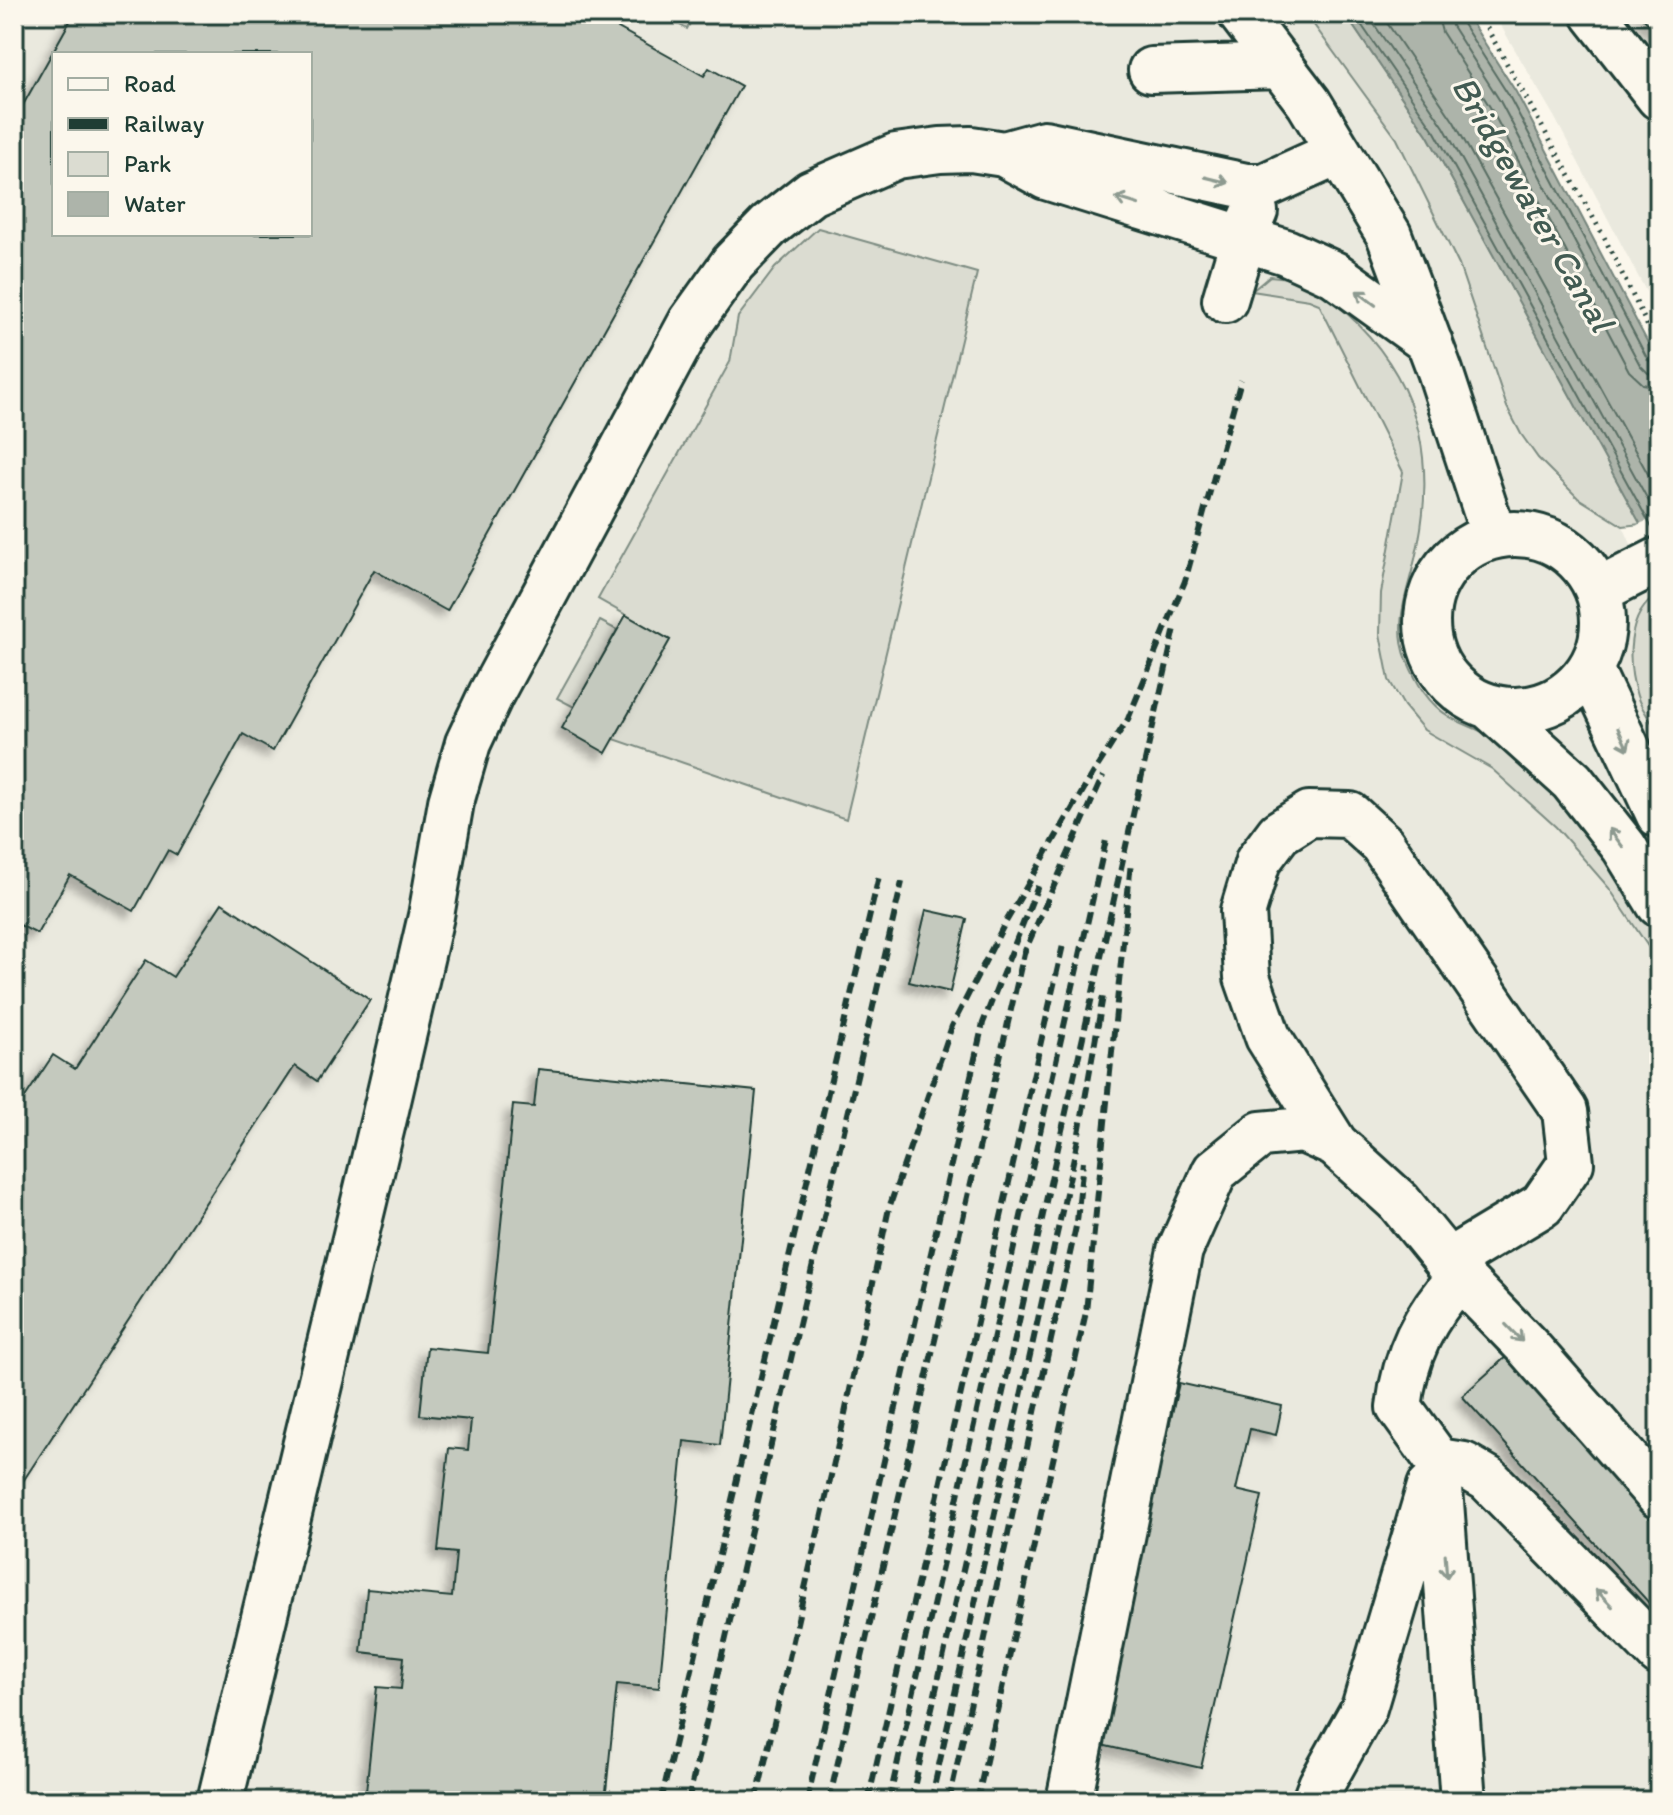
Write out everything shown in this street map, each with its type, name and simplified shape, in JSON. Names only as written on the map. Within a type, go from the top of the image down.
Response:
[{"type":"street","points":[[1241,14],[1309,103],[1389,235],[1430,343],[1494,536]]},
{"type":"street","points":[[1594,14],[1659,97]]},
{"type":"street","points":[[1151,70],[1281,66]]},
{"type":"street","points":[[1004,154],[1044,143],[1185,171],[1222,183],[1264,186],[1339,152]]},
{"type":"street","points":[[220,1801],[389,1099],[431,916],[451,802],[468,743],[491,694],[691,322],[733,263],[769,226],[811,193],[896,156],[971,149],[1004,154],[1046,177],[1286,252],[1334,274],[1430,343]]},
{"type":"street","points":[[1225,300],[1244,237],[1264,186]]},
{"type":"street","points":[[1492,709],[1522,711],[1551,704],[1573,689],[1590,669],[1600,644],[1603,617],[1598,591],[1585,569],[1567,551],[1545,539],[1519,534],[1494,536],[1467,548],[1445,567],[1431,593],[1426,622],[1430,651],[1444,677],[1466,697],[1492,709],[1572,781],[1624,847],[1659,904]]},
{"type":"street","points":[[1598,591],[1650,564]]},
{"type":"street","points":[[1590,669],[1659,815]]},
{"type":"street","points":[[1463,1801],[1438,1461],[1399,1407],[1403,1375],[1416,1339],[1454,1270],[1542,1205],[1571,1163],[1565,1111],[1382,844],[1350,815],[1309,814],[1279,833],[1258,861],[1243,911],[1247,977],[1268,1037],[1335,1144],[1399,1202],[1454,1270],[1527,1346],[1659,1496]]},
{"type":"street","points":[[1069,1801],[1180,1250],[1215,1171],[1261,1134],[1303,1130],[1335,1144]]},
{"type":"street","points":[[1438,1461],[1464,1465],[1488,1479],[1659,1653]]},
{"type":"street","points":[[1315,1801],[1364,1708],[1438,1461]]},
{"type":"path","points":[[1479,14],[1604,237],[1659,349]]},
{"type":"shaded area","points":[[14,14],[1306,14],[1397,139],[1459,265],[1507,407],[1521,434],[1558,481],[1600,513],[1623,526],[1654,596],[1643,607],[1633,632],[1629,664],[1638,699],[1659,733],[1659,940],[1596,842],[1492,738],[1449,717],[1421,690],[1406,657],[1400,627],[1403,597],[1414,562],[1426,498],[1420,435],[1310,286],[1287,296],[1319,304],[1403,472],[1381,593],[1424,730],[1492,769],[1556,827],[1609,887],[1659,968],[1659,1801],[14,1801]],"holes":[[[738,317],[846,818],[670,640]]]},
{"type":"shaded area","points":[[1494,14],[1659,14],[1659,316],[1555,118]]},
{"type":"green space","points":[[660,14],[695,14],[687,29]]},
{"type":"green space","points":[[1306,14],[1345,14],[1428,136],[1641,524],[1623,526],[1578,498],[1538,458],[1521,434],[1507,407],[1459,265],[1397,139]]},
{"type":"green space","points":[[818,228],[977,273],[846,819],[614,739],[670,640],[598,599],[730,362],[738,317],[775,268]]},
{"type":"green space","points":[[1270,276],[1307,285],[1349,315],[1380,350],[1398,377],[1411,405],[1424,464],[1424,495],[1401,634],[1407,660],[1419,684],[1442,712],[1488,735],[1514,754],[1570,810],[1603,853],[1658,938],[1659,968],[1609,888],[1556,827],[1492,769],[1424,730],[1404,706],[1389,680],[1380,634],[1381,593],[1403,472],[1319,304],[1252,291]]},
{"type":"green space","points":[[1659,594],[1659,733],[1637,696],[1631,655],[1634,626],[1640,613]]},
{"type":"green space","points":[[600,621],[617,630],[574,707],[557,698]]},
{"type":"water","name":"Bridgewater Canal","points":[[1345,14],[1466,14],[1516,92],[1659,364],[1659,558],[1428,136]]},
{"type":"pier","points":[[1659,516],[1659,562],[1637,525]]},
{"type":"building","points":[[74,14],[593,14],[704,76],[709,68],[741,86],[447,611],[374,570],[273,751],[243,734],[177,855],[168,850],[134,911],[70,875],[37,934],[14,922],[14,121],[52,53],[52,236],[312,236],[312,52],[53,52]]},
{"type":"building","points":[[1639,14],[1659,14],[1659,35]]},
{"type":"building","points":[[626,615],[670,640],[606,753],[562,728]]},
{"type":"building","points":[[222,903],[370,1000],[317,1081],[295,1066],[14,1495],[14,1114],[53,1055],[75,1069],[146,960],[173,977]]},
{"type":"building","points":[[926,910],[967,919],[950,992],[909,982]]},
{"type":"building","points":[[538,1069],[756,1091],[720,1445],[684,1441],[659,1688],[617,1684],[605,1801],[365,1801],[377,1687],[401,1689],[404,1657],[361,1652],[367,1589],[452,1597],[456,1553],[438,1551],[449,1448],[468,1450],[471,1420],[420,1415],[427,1347],[488,1353],[513,1105],[534,1107]]},
{"type":"building","points":[[1508,1355],[1659,1522],[1659,1614],[1462,1396]]},
{"type":"building","points":[[1179,1383],[1282,1406],[1276,1435],[1250,1429],[1236,1490],[1262,1496],[1201,1768],[1097,1744]]},
{"type":"railway","points":[[756,1801],[889,1208],[952,1026],[1004,925],[1128,719],[1185,581],[1241,380]]},
{"type":"railway","points":[[911,1801],[1175,628]]},
{"type":"railway","points":[[829,1801],[1024,953],[1103,776]]},
{"type":"railway","points":[[889,1801],[1106,840]]},
{"type":"railway","points":[[977,1801],[1086,1312],[1131,862]]},
{"type":"railway","points":[[661,1801],[879,876]]},
{"type":"railway","points":[[688,1801],[902,882]]},
{"type":"railway","points":[[807,1801],[983,1023],[1038,886]]},
{"type":"railway","points":[[868,1801],[1063,945]]},
{"type":"railway","points":[[931,1801],[1078,1139],[1103,996]]},
{"type":"railway","points":[[949,1801],[1077,1222],[1083,1161]]}]
